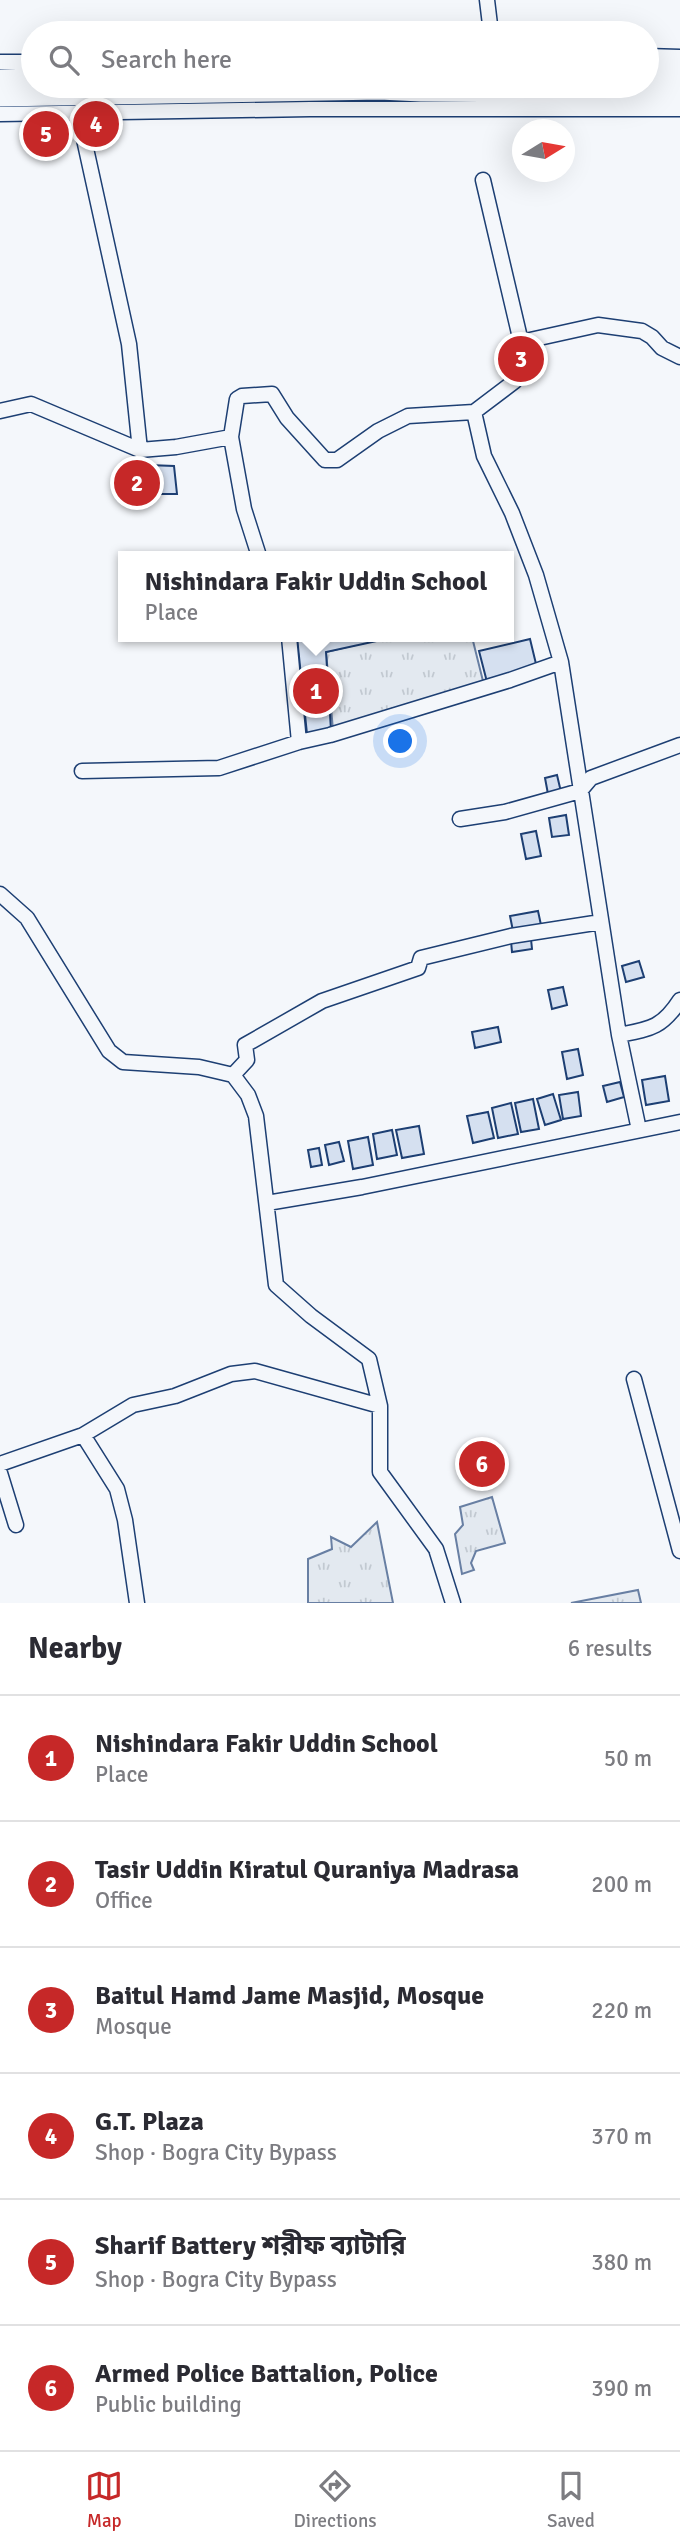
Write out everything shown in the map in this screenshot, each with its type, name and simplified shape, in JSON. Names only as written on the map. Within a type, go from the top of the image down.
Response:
[{"type":"highway","points":[[659,73],[680,73]]},
{"type":"highway","points":[[0,79],[21,79]]},
{"type":"highway","points":[[659,96],[680,93]]},
{"type":"highway","points":[[0,96],[21,96]]},
{"type":"highway","points":[[546,98],[620,102],[647,98]]},
{"type":"street","points":[[487,0],[490,21]]},
{"type":"street","points":[[659,57],[680,57]]},
{"type":"street","points":[[0,62],[21,62]]},
{"type":"street","points":[[0,114],[620,102],[680,109]]},
{"type":"street","points":[[78,112],[129,344],[140,450]]},
{"type":"street","points":[[257,551],[244,509],[231,436],[237,400],[242,396],[272,394],[287,418],[325,460],[337,460],[378,431],[408,416],[474,412],[515,381],[521,342],[482,180]]},
{"type":"street","points":[[521,342],[598,325],[642,331],[662,348],[680,357]]},
{"type":"street","points":[[0,411],[31,404],[140,450],[176,447],[231,436]]},
{"type":"street","points":[[474,412],[484,456],[512,513],[536,575],[561,663],[601,922],[639,1130]]},
{"type":"street","points":[[289,642],[299,742]]},
{"type":"street","points":[[82,771],[219,768],[561,663]]},
{"type":"street","points":[[460,820],[505,812],[580,791],[591,778],[680,746]]},
{"type":"street","points":[[0,894],[27,918],[109,1051],[123,1062],[200,1067],[233,1074],[248,1096],[256,1116],[276,1285],[369,1359],[380,1406],[380,1472],[436,1549],[453,1603]]},
{"type":"street","points":[[233,1074],[247,1060],[245,1045],[323,1001],[418,968],[421,958],[511,936],[601,922]]},
{"type":"street","points":[[620,1035],[656,1028],[680,1000]]},
{"type":"street","points":[[267,1203],[362,1187],[680,1122]]},
{"type":"street","points":[[0,1464],[83,1435],[133,1405],[175,1396],[231,1374],[255,1371],[380,1406]]},
{"type":"street","points":[[634,1379],[680,1551]]},
{"type":"street","points":[[83,1435],[117,1489],[125,1520],[137,1603]]},
{"type":"street","points":[[0,1474],[16,1525]]},
{"type":"green space","points":[[368,642],[473,642],[484,685],[333,730],[326,652]]},
{"type":"green space","points":[[492,1497],[505,1543],[476,1551],[471,1563],[474,1570],[462,1574],[455,1534],[463,1525],[460,1507]]},
{"type":"green space","points":[[377,1522],[393,1603],[308,1603],[308,1559],[332,1549],[331,1537],[351,1547]]},
{"type":"green space","points":[[638,1590],[641,1603],[571,1603]]},
{"type":"building","points":[[129,462],[146,464],[145,503],[129,502]]},
{"type":"building","points":[[148,465],[174,466],[177,494],[156,494],[155,488],[149,490]]},
{"type":"building","points":[[530,639],[537,668],[487,682],[479,651]]},
{"type":"building","points":[[298,642],[372,642],[326,652],[331,730],[307,734]]},
{"type":"building","points":[[557,775],[561,792],[548,794],[545,778]]},
{"type":"building","points":[[566,815],[569,835],[552,837],[549,818]]},
{"type":"building","points":[[536,831],[541,856],[526,859],[521,834]]},
{"type":"building","points":[[538,911],[541,925],[513,931],[510,916]]},
{"type":"building","points":[[531,939],[532,949],[512,952],[511,941]]},
{"type":"building","points":[[639,961],[644,977],[626,982],[622,966]]},
{"type":"building","points":[[563,987],[567,1005],[552,1009],[548,990]]},
{"type":"building","points":[[498,1027],[501,1042],[475,1048],[472,1032]]},
{"type":"building","points":[[578,1049],[583,1075],[567,1079],[562,1052]]},
{"type":"building","points":[[665,1076],[669,1101],[646,1105],[642,1080]]},
{"type":"building","points":[[620,1082],[624,1097],[607,1102],[603,1086]]},
{"type":"building","points":[[578,1092],[581,1116],[563,1119],[559,1095]]},
{"type":"building","points":[[553,1094],[561,1120],[545,1125],[537,1099]]},
{"type":"building","points":[[533,1099],[539,1129],[521,1132],[515,1103]]},
{"type":"building","points":[[511,1103],[518,1134],[498,1138],[492,1108]]},
{"type":"building","points":[[488,1112],[494,1138],[473,1143],[467,1116]]},
{"type":"building","points":[[419,1126],[424,1154],[402,1158],[396,1130]]},
{"type":"building","points":[[392,1130],[397,1155],[377,1159],[373,1134]]},
{"type":"building","points":[[368,1137],[373,1165],[353,1169],[348,1141]]},
{"type":"building","points":[[339,1142],[344,1161],[329,1165],[325,1145]]},
{"type":"building","points":[[319,1148],[322,1165],[311,1167],[308,1150]]},
{"type":"place","name":"G.T. Plaza","points":[[96,124]]},
{"type":"place","name":"Sharif Battery শরীফ ব্যাটারি","points":[[46,134]]},
{"type":"place","name":"Baitul Hamd Jame Masjid, Mosque","points":[[521,359]]},
{"type":"place","name":"Tasir Uddin Kiratul Quraniya Madrasa","points":[[137,483]]},
{"type":"place","name":"Nishindara Fakir Uddin School","points":[[316,691]]},
{"type":"place","name":"Armed Police Battalion, Police","points":[[482,1464]]}]
